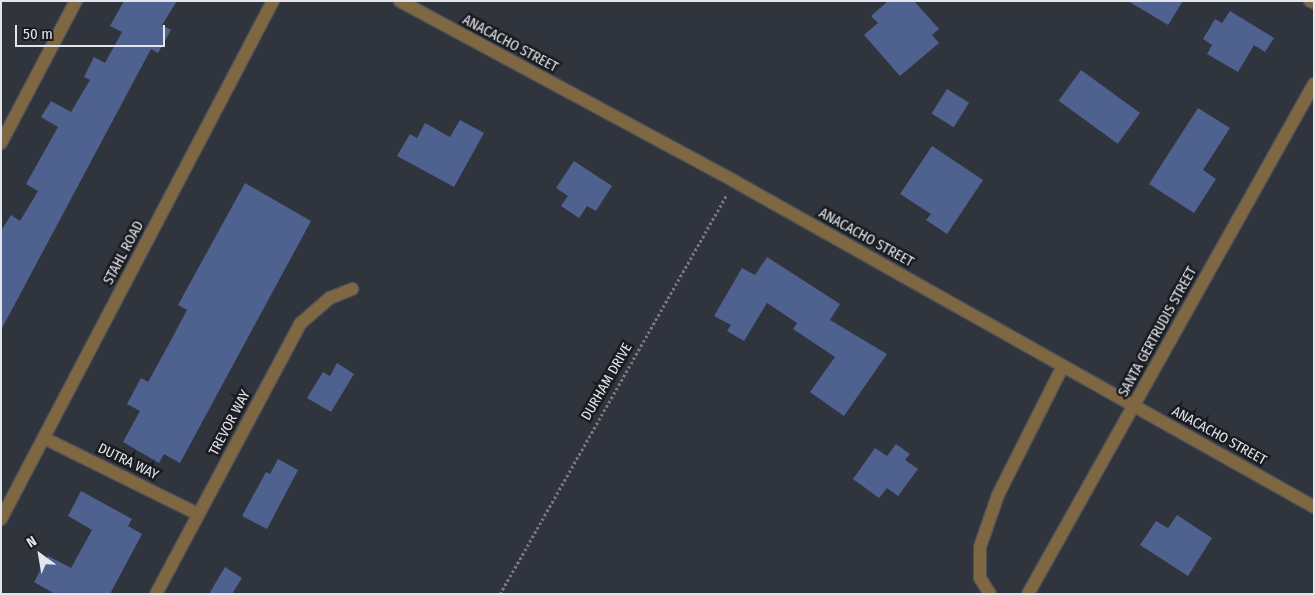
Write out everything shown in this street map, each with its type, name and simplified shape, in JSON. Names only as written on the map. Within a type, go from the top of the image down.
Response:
[{"type":"street","points":[[1,144],[76,1]]},
{"type":"street","name":"STAHL ROAD","points":[[1,519],[273,1]]},
{"type":"street","name":"ANACACHO STREET","points":[[400,1],[734,181],[1314,507]]},
{"type":"street","points":[[1310,1],[1314,3]]},
{"type":"street","name":"SANTA GERTRUDIS STREET","points":[[1028,594],[1314,84]]},
{"type":"street","name":"TREVOR WAY","points":[[156,594],[301,322],[330,298],[352,289]]},
{"type":"street","points":[[990,594],[980,578],[980,547],[998,496],[1063,366]]},
{"type":"street","name":"DUTRA WAY","points":[[44,438],[198,514]]},
{"type":"path","name":"DURHAM DRIVE","points":[[500,594],[734,181]]},
{"type":"building","points":[[124,1],[177,1],[162,25],[171,30],[158,53],[151,49],[1,330],[1,231],[11,215],[20,221],[38,191],[26,184],[58,127],[41,117],[51,101],[71,112],[90,80],[84,77],[94,57],[105,63],[122,32],[110,26]]},
{"type":"building","points":[[888,1],[914,1],[939,29],[932,35],[939,43],[900,76],[864,35],[878,23],[871,16]]},
{"type":"building","points":[[1128,1],[1183,1],[1168,25]]},
{"type":"building","points":[[1230,11],[1274,38],[1265,52],[1254,45],[1238,72],[1207,54],[1212,45],[1203,39],[1215,19],[1222,23]]},
{"type":"building","points":[[1081,70],[1140,113],[1118,144],[1059,101]]},
{"type":"building","points":[[947,89],[969,103],[954,127],[932,114]]},
{"type":"building","points":[[1198,108],[1230,128],[1203,170],[1216,179],[1194,213],[1149,184]]},
{"type":"building","points":[[460,120],[484,133],[454,187],[397,156],[410,134],[417,138],[425,123],[450,137]]},
{"type":"building","points":[[932,146],[983,180],[947,234],[926,220],[931,214],[900,194]]},
{"type":"building","points":[[574,161],[612,186],[596,211],[587,206],[579,218],[561,206],[568,196],[556,188]]},
{"type":"building","points":[[245,183],[311,221],[180,463],[164,454],[159,463],[123,442],[140,411],[127,404],[141,378],[148,382],[170,342],[187,310],[178,305]]},
{"type":"building","points":[[767,257],[840,304],[830,320],[887,354],[844,416],[810,392],[835,357],[793,329],[797,323],[767,303],[744,341],[727,331],[731,325],[714,316],[742,268],[755,275]]},
{"type":"building","points":[[337,363],[354,374],[331,412],[307,398],[323,372],[330,376]]},
{"type":"building","points":[[896,444],[910,454],[905,460],[918,469],[898,496],[887,488],[879,498],[853,479],[875,448],[887,456]]},
{"type":"building","points":[[278,459],[298,470],[267,529],[242,516],[266,472],[270,474]]},
{"type":"building","points":[[81,491],[132,519],[128,526],[142,534],[110,594],[55,594],[34,582],[48,556],[71,568],[92,530],[68,516]]},
{"type":"building","points":[[1177,515],[1212,538],[1188,576],[1140,545],[1156,521],[1168,528]]},
{"type":"building","points":[[225,567],[242,578],[232,594],[209,594]]}]
